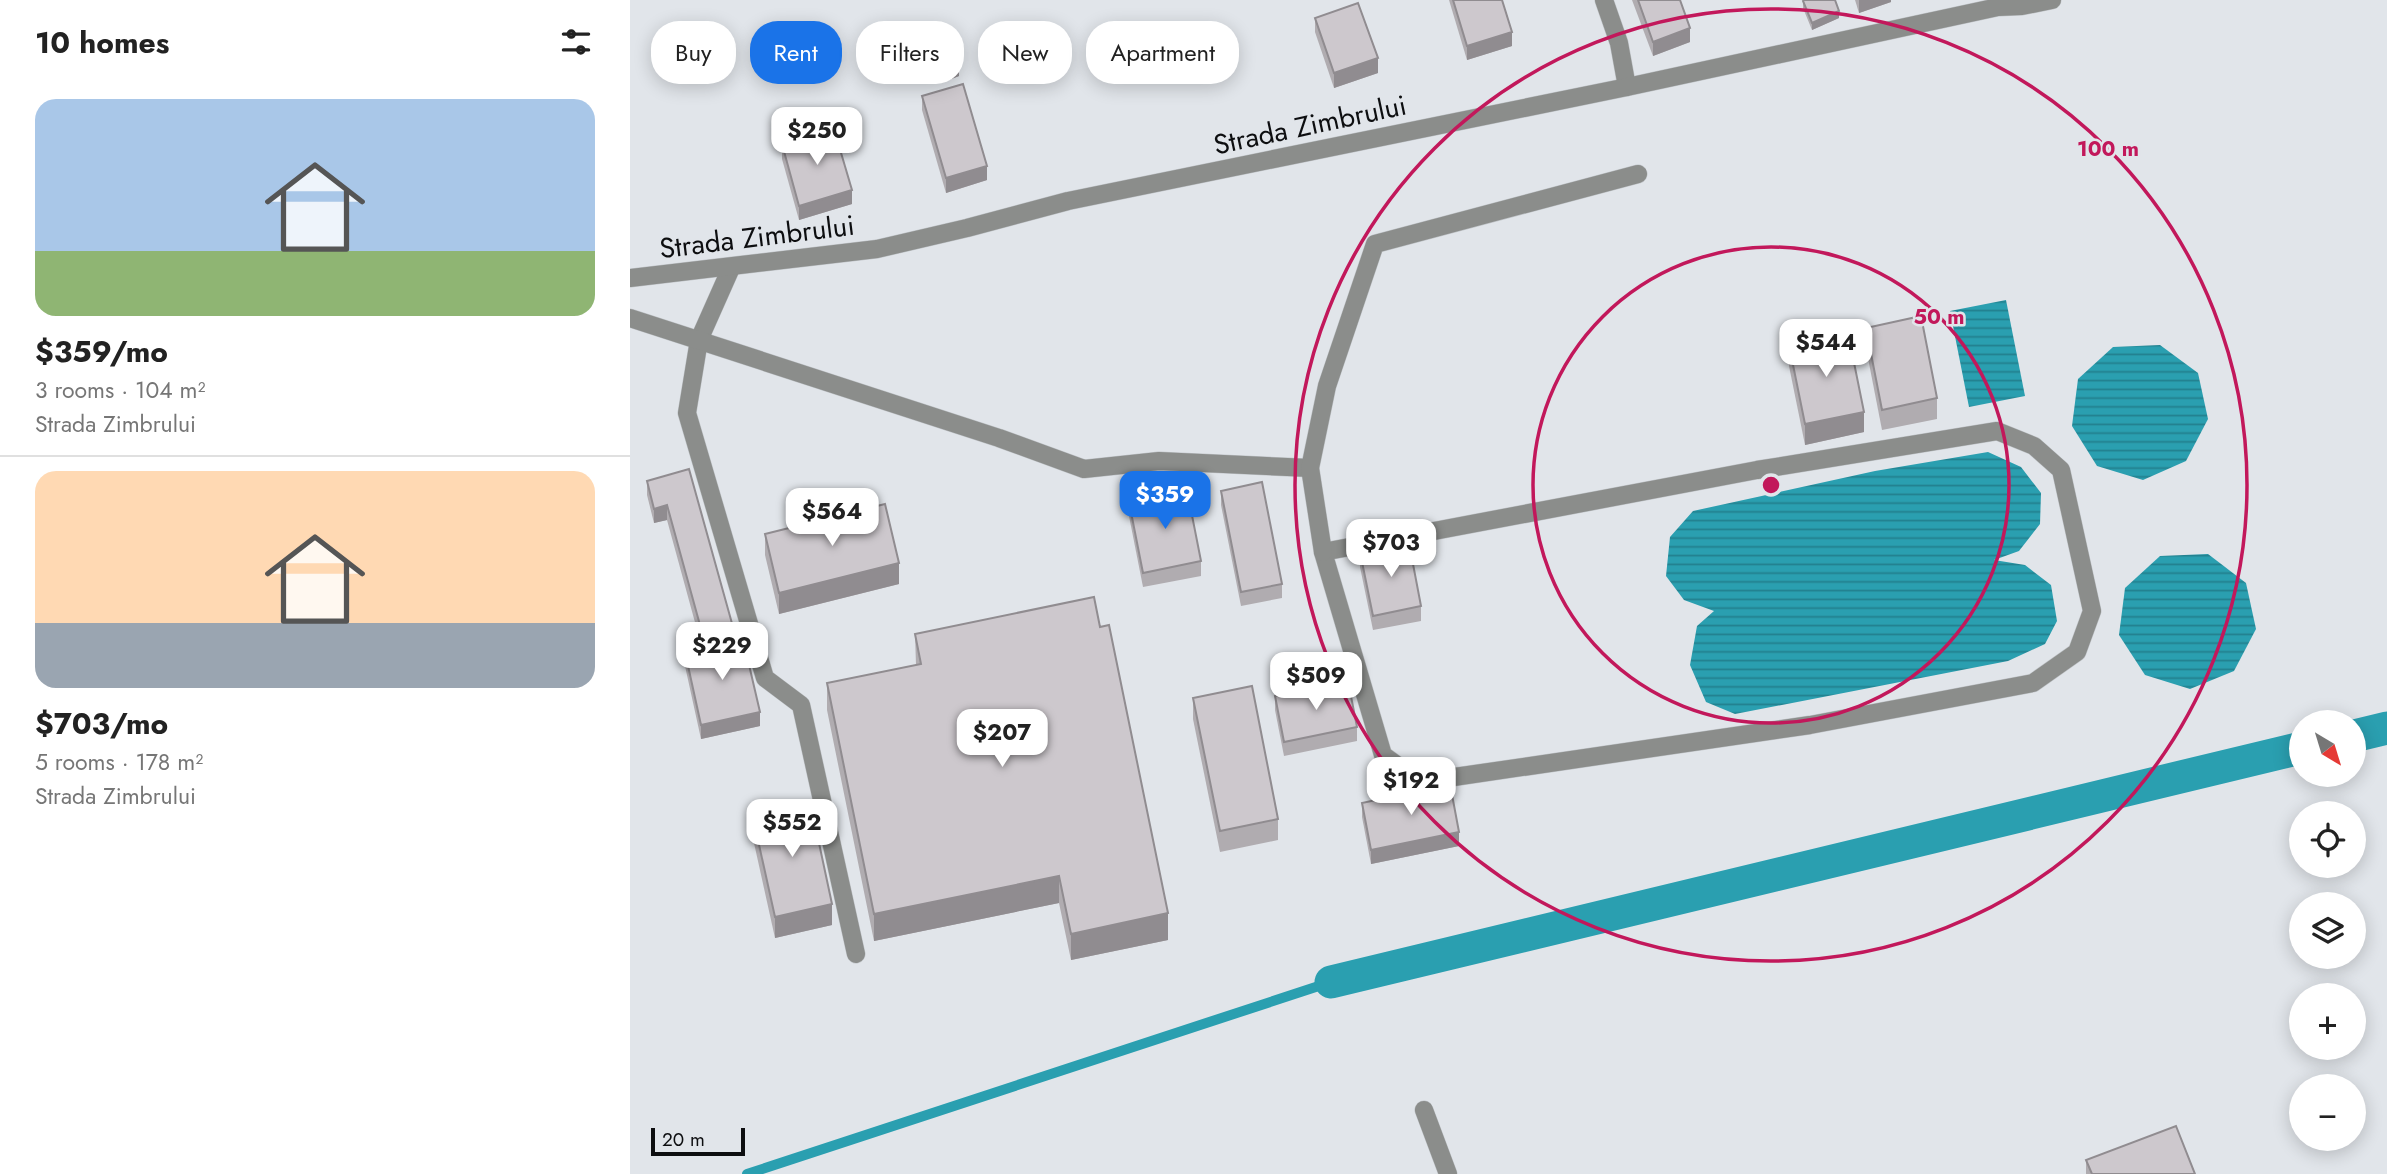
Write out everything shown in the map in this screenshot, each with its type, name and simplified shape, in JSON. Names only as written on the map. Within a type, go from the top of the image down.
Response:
[{"type":"street","points":[[1604,0],[1619,43],[1627,87]]},
{"type":"street","name":"Strada Zimbrului","points":[[630,278],[877,249],[1068,201],[1627,87],[1997,3],[2022,6],[2052,0]]},
{"type":"street","points":[[1323,552],[1757,470],[1997,431],[2034,446],[2061,470],[2092,611],[2077,652],[2033,683],[1811,725],[1420,782],[1383,755],[1323,552],[1311,468],[1327,386],[1375,244],[1638,174]]},
{"type":"street","points":[[731,268],[699,340],[687,413],[765,678],[801,705],[856,954]]},
{"type":"street","points":[[630,318],[999,438],[1084,469],[1159,461],[1311,468]]},
{"type":"street","points":[[1424,1110],[1448,1174]]},
{"type":"water","points":[[2006,300],[2025,396],[1969,407],[1950,311]]},
{"type":"water","points":[[2160,345],[2198,373],[2208,419],[2186,461],[2143,480],[2097,466],[2072,426],[2078,379],[2113,347]]},
{"type":"water","points":[[1988,452],[2021,467],[2041,493],[2040,524],[2019,551],[1994,560],[2025,565],[2051,585],[2057,621],[2045,644],[2008,661],[1735,714],[1706,702],[1690,665],[1697,626],[1714,611],[1684,600],[1666,576],[1670,537],[1693,511],[1875,471]]},
{"type":"water","points":[[2208,554],[2246,583],[2256,629],[2234,671],[2190,689],[2145,675],[2119,635],[2125,588],[2160,556]]},
{"type":"building","points":[[1453,0],[1502,0],[1512,32],[1467,46]]},
{"type":"building","points":[[1638,0],[1680,0],[1690,28],[1653,42]]},
{"type":"building","points":[[1804,0],[1835,0],[1839,11],[1812,23]]},
{"type":"building","points":[[1358,3],[1378,58],[1334,73],[1315,18]]},
{"type":"building","points":[[963,84],[987,166],[946,178],[922,96]]},
{"type":"building","points":[[834,129],[852,190],[799,206],[782,144]]},
{"type":"building","points":[[1921,316],[1937,398],[1882,410],[1866,328]]},
{"type":"building","points":[[1848,333],[1864,412],[1805,424],[1789,345]]},
{"type":"building","points":[[689,469],[733,627],[703,636],[667,505],[654,509],[647,481]]},
{"type":"building","points":[[1262,482],[1282,584],[1241,592],[1221,491]]},
{"type":"building","points":[[1187,490],[1201,561],[1143,573],[1129,502]]},
{"type":"building","points":[[885,504],[899,563],[779,593],[765,534]]},
{"type":"building","points":[[1409,543],[1421,606],[1373,616],[1360,552]]},
{"type":"building","points":[[1094,597],[1100,627],[1109,625],[1168,913],[1071,934],[1059,876],[874,914],[827,683],[921,664],[915,634]]},
{"type":"building","points":[[743,639],[760,712],[701,725],[685,652]]},
{"type":"building","points":[[1348,681],[1357,727],[1284,742],[1275,696]]},
{"type":"building","points":[[1252,686],[1278,819],[1220,831],[1193,698]]},
{"type":"building","points":[[1450,784],[1459,832],[1371,850],[1362,803]]},
{"type":"building","points":[[810,801],[832,904],[775,917],[752,813]]},
{"type":"building","points":[[2176,1126],[2195,1174],[2092,1174],[2086,1160]]},
{"type":"waterway","points":[[2366,733],[2387,728]]},
{"type":"waterway","points":[[1331,982],[2289,751]]},
{"type":"waterway","points":[[747,1174],[1331,982]]}]
